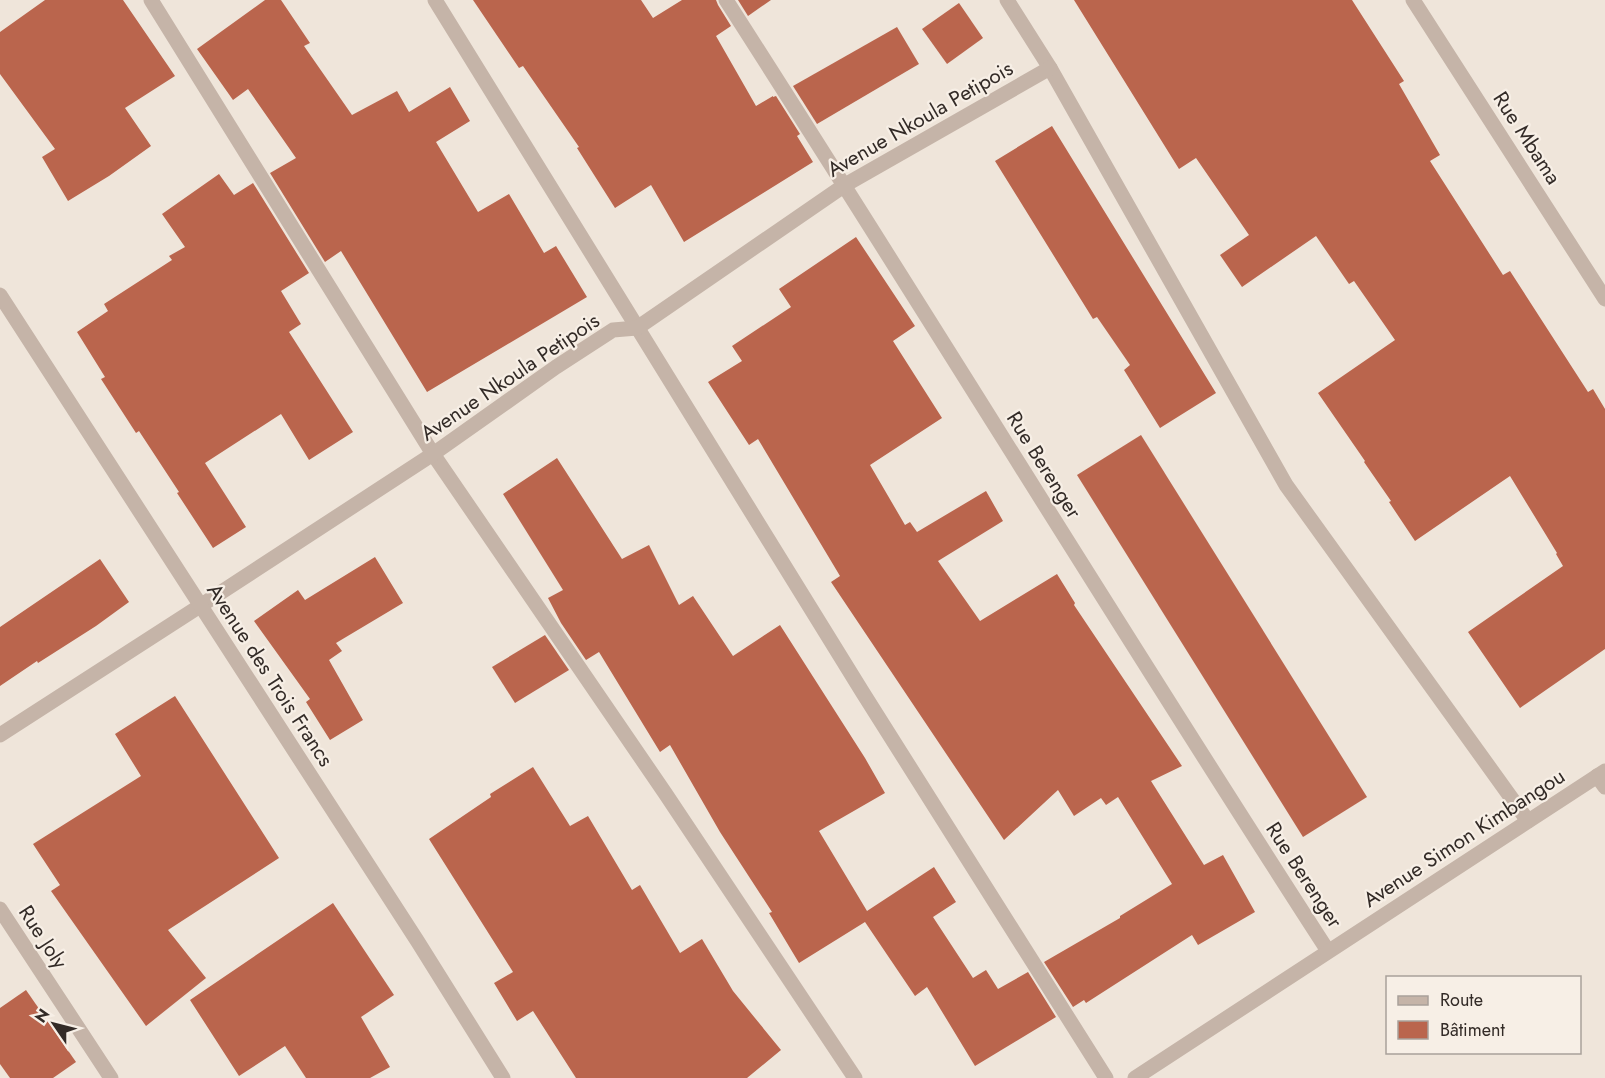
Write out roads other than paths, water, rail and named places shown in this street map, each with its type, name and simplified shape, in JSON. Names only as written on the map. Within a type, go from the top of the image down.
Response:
[{"type":"street","points":[[151,0],[433,454],[665,793],[855,1078]]},
{"type":"street","points":[[435,0],[862,693],[1106,1078]]},
{"type":"street","name":"Rue Berenger","points":[[726,0],[1328,951]]},
{"type":"street","points":[[1007,0],[1050,68],[1286,484],[1528,821]]},
{"type":"street","name":"Rue Mbama","points":[[1413,0],[1605,300]]},
{"type":"street","name":"Avenue Nkoula Petipois","points":[[0,735],[433,454],[556,367],[613,330],[637,328],[845,185],[1050,68]]},
{"type":"street","name":"Avenue des Trois Francs","points":[[0,295],[503,1078]]},
{"type":"street","name":"Avenue Simon Kimbangou","points":[[1135,1078],[1528,821],[1602,778]]},
{"type":"street","name":"Rue Joly","points":[[0,909],[111,1078]]}]
